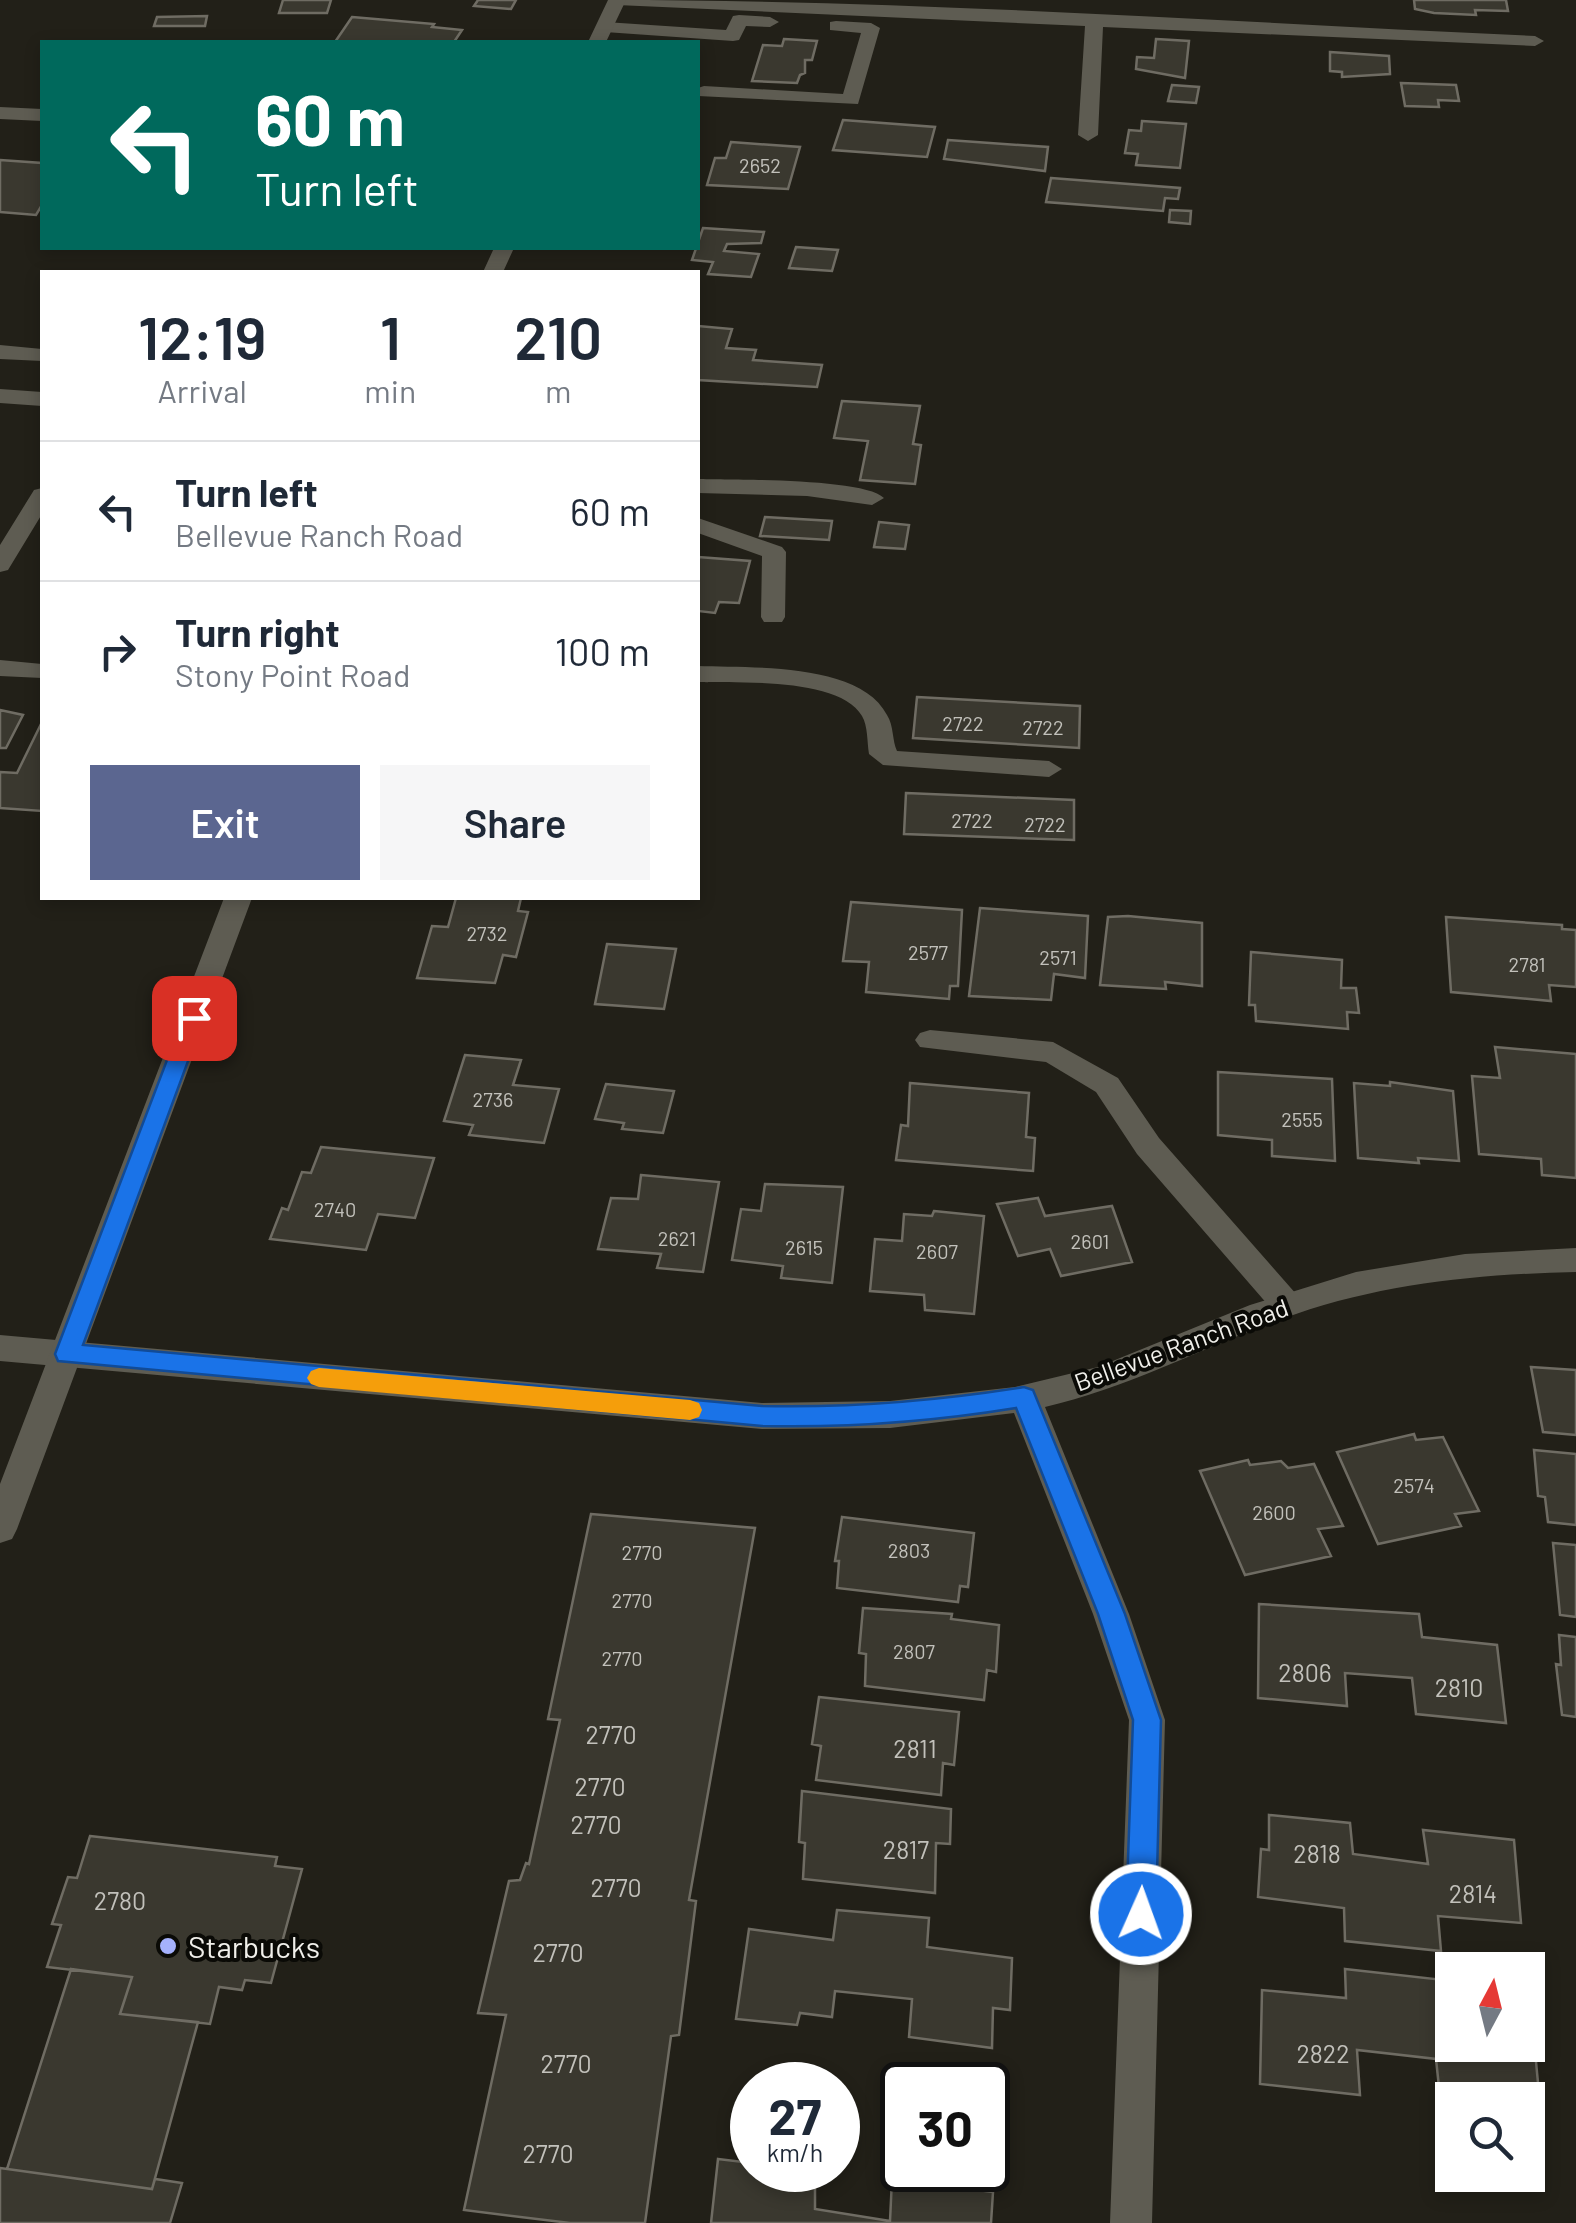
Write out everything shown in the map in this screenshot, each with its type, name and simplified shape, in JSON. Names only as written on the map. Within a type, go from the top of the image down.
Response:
[{"type":"street","points":[[700,98],[851,100],[871,28],[739,20],[733,36],[601,35],[617,0],[1535,40]]},
{"type":"street","points":[[1088,135],[1094,21]]},
{"type":"street","points":[[0,113],[40,115]]},
{"type":"street","points":[[0,352],[40,355]]},
{"type":"street","points":[[0,396],[40,399]]},
{"type":"street","points":[[700,486],[807,489],[872,498]]},
{"type":"street","points":[[0,566],[40,498]]},
{"type":"street","points":[[700,526],[774,552],[773,617]]},
{"type":"street","points":[[0,668],[40,671]]},
{"type":"street","points":[[700,674],[804,680],[857,696],[874,713],[882,754],[892,759],[1049,769]]},
{"type":"street","points":[[0,1529],[237,900]]},
{"type":"street","points":[[930,1040],[1053,1052],[1107,1084],[1148,1146],[1286,1304]]},
{"type":"street","name":"Bellevue Ranch Road","points":[[0,1348],[762,1416],[845,1418],[929,1412],[1024,1397],[1102,1379],[1286,1304],[1381,1278],[1481,1261],[1576,1260]]},
{"type":"street","points":[[1024,1397],[1111,1614],[1147,1720],[1132,2223]]},
{"type":"building","points":[[283,0],[331,0],[327,13],[279,13]]},
{"type":"building","points":[[478,0],[516,0],[511,9],[474,6]]},
{"type":"building","points":[[1414,0],[1506,0],[1508,11],[1475,10],[1476,15],[1434,13],[1415,9]]},
{"type":"building","points":[[207,16],[205,26],[154,26],[157,17]]},
{"type":"building","points":[[352,17],[462,30],[455,40],[336,40]]},
{"type":"building","points":[[784,39],[817,41],[812,60],[805,60],[805,73],[797,83],[752,81],[763,45],[782,46]]},
{"type":"building","points":[[1156,39],[1189,41],[1185,78],[1136,69],[1137,57],[1154,58]]},
{"type":"building","points":[[1330,52],[1389,56],[1390,74],[1342,77],[1342,72],[1330,71]]},
{"type":"building","points":[[1401,83],[1456,85],[1459,101],[1438,100],[1439,107],[1405,106]]},
{"type":"building","points":[[1172,85],[1199,87],[1196,103],[1168,101]]},
{"type":"building","points":[[843,120],[935,127],[927,157],[833,150]]},
{"type":"building","points":[[1142,121],[1186,124],[1180,168],[1136,165],[1138,154],[1125,153],[1129,130],[1141,131]]},
{"type":"building","points":[[948,140],[1048,147],[1045,171],[944,159]]},
{"type":"building","points":[[731,142],[800,147],[788,189],[707,185],[715,158],[726,158]]},
{"type":"building","points":[[0,160],[40,163],[40,208],[36,215],[0,212]]},
{"type":"building","points":[[1051,178],[1180,188],[1178,199],[1165,198],[1163,211],[1046,202]]},
{"type":"building","points":[[1170,210],[1191,211],[1190,224],[1169,222]]},
{"type":"building","points":[[703,228],[764,232],[761,243],[727,244],[724,251],[759,254],[751,277],[708,274],[713,262],[692,260],[695,250],[700,250]]},
{"type":"building","points":[[796,247],[838,250],[832,271],[789,268]]},
{"type":"building","points":[[700,326],[732,329],[726,348],[756,350],[753,360],[822,365],[817,387],[700,380]]},
{"type":"building","points":[[842,401],[920,406],[913,444],[921,445],[915,484],[860,480],[868,441],[834,438]]},
{"type":"building","points":[[765,517],[832,521],[829,540],[760,536]]},
{"type":"building","points":[[879,522],[909,525],[905,549],[874,547]]},
{"type":"building","points":[[700,557],[750,561],[739,603],[719,602],[715,613],[700,611]]},
{"type":"building","points":[[917,697],[1080,706],[1079,748],[913,738]]},
{"type":"building","points":[[0,710],[23,715],[6,748],[0,748]]},
{"type":"building","points":[[40,726],[40,811],[0,808],[0,772],[17,773]]},
{"type":"building","points":[[906,793],[1074,800],[1074,840],[904,834]]},
{"type":"building","points":[[455,900],[521,900],[518,911],[528,912],[516,957],[503,955],[495,983],[417,978],[432,926],[448,927]]},
{"type":"building","points":[[851,902],[962,910],[958,986],[950,986],[949,999],[866,992],[869,962],[843,961]]},
{"type":"building","points":[[980,908],[1088,916],[1085,978],[1054,974],[1051,1000],[969,996]]},
{"type":"building","points":[[1108,917],[1202,923],[1202,986],[1165,982],[1166,989],[1100,985]]},
{"type":"building","points":[[1446,917],[1562,925],[1562,929],[1576,930],[1576,987],[1549,985],[1551,1001],[1451,992]]},
{"type":"building","points":[[607,944],[676,949],[664,1009],[595,1004]]},
{"type":"building","points":[[1251,952],[1342,960],[1341,988],[1356,988],[1359,1013],[1347,1012],[1348,1029],[1256,1021],[1255,1005],[1249,1005]]},
{"type":"building","points":[[1495,1047],[1576,1054],[1576,1178],[1542,1175],[1541,1159],[1479,1154],[1472,1076],[1500,1078]]},
{"type":"building","points":[[465,1055],[521,1060],[513,1085],[559,1089],[544,1143],[469,1135],[473,1125],[444,1121]]},
{"type":"building","points":[[1218,1072],[1332,1079],[1335,1161],[1272,1156],[1272,1140],[1218,1135]]},
{"type":"building","points":[[1390,1082],[1453,1091],[1459,1161],[1418,1158],[1419,1163],[1358,1158],[1354,1083],[1390,1086]]},
{"type":"building","points":[[910,1083],[1029,1093],[1026,1137],[1035,1138],[1033,1171],[896,1160],[901,1125],[908,1126]]},
{"type":"building","points":[[606,1084],[674,1091],[663,1133],[622,1129],[624,1123],[595,1119]]},
{"type":"building","points":[[321,1147],[434,1158],[415,1218],[378,1214],[366,1250],[270,1239],[282,1208],[288,1210],[302,1172],[311,1173]]},
{"type":"building","points":[[641,1175],[719,1182],[703,1272],[657,1268],[661,1254],[598,1249],[611,1198],[638,1199]]},
{"type":"building","points":[[765,1184],[843,1187],[832,1283],[781,1278],[783,1266],[732,1260],[741,1209],[761,1211]]},
{"type":"building","points":[[1038,1198],[1045,1216],[1112,1206],[1132,1262],[1061,1276],[1050,1249],[1018,1256],[997,1204]]},
{"type":"building","points":[[934,1211],[984,1216],[974,1314],[925,1310],[924,1295],[870,1291],[875,1239],[902,1241],[904,1214],[932,1216]]},
{"type":"building","points":[[1531,1367],[1576,1370],[1576,1435],[1543,1432]]},
{"type":"building","points":[[1414,1434],[1416,1440],[1443,1437],[1479,1511],[1455,1514],[1461,1526],[1378,1544],[1337,1452]]},
{"type":"building","points":[[1534,1450],[1576,1454],[1576,1525],[1548,1522],[1545,1497],[1538,1496]]},
{"type":"building","points":[[1248,1460],[1250,1465],[1281,1461],[1288,1468],[1314,1464],[1343,1526],[1318,1529],[1331,1556],[1245,1575],[1200,1471]]},
{"type":"building","points":[[591,1514],[755,1528],[689,1900],[696,1901],[679,2035],[671,2036],[645,2223],[570,2223],[464,2210],[506,2015],[478,2013],[509,1881],[520,1880],[526,1863],[529,1864],[560,1720],[548,1719]]},
{"type":"building","points":[[842,1517],[974,1533],[968,1587],[960,1586],[958,1602],[837,1588],[839,1561],[835,1561]]},
{"type":"building","points":[[1553,1543],[1576,1545],[1576,1617],[1560,1615]]},
{"type":"building","points":[[1259,1604],[1419,1614],[1422,1637],[1497,1645],[1506,1723],[1416,1714],[1412,1678],[1345,1673],[1347,1706],[1258,1698]]},
{"type":"building","points":[[863,1608],[952,1614],[951,1619],[999,1625],[996,1672],[987,1670],[984,1700],[865,1686],[866,1654],[859,1653]]},
{"type":"building","points":[[1559,1635],[1576,1637],[1576,1717],[1562,1715],[1556,1664],[1561,1665]]},
{"type":"building","points":[[819,1697],[959,1712],[954,1765],[943,1763],[941,1795],[816,1780],[821,1746],[812,1744]]},
{"type":"building","points":[[802,1791],[951,1809],[950,1844],[936,1843],[935,1893],[803,1879],[805,1843],[799,1842]]},
{"type":"building","points":[[1269,1815],[1350,1823],[1353,1854],[1428,1864],[1423,1830],[1514,1840],[1521,1923],[1438,1916],[1441,1951],[1345,1941],[1344,1908],[1258,1897],[1261,1849],[1269,1850]]},
{"type":"building","name":"Starbucks","points":[[90,1836],[277,1857],[275,1866],[302,1869],[271,1983],[245,1980],[242,1990],[219,1987],[210,2024],[120,2014],[132,1977],[47,1967],[61,1925],[52,1924],[68,1877],[77,1878]]},
{"type":"building","points":[[837,1910],[929,1918],[927,1947],[1012,1958],[1010,2010],[993,2008],[992,2048],[909,2037],[912,1999],[835,1991],[832,2017],[800,2013],[797,2025],[736,2019],[749,1929],[833,1940]]},
{"type":"building","points":[[71,1969],[132,1977],[120,2014],[198,2022],[152,2189],[7,2169]]},
{"type":"building","points":[[1345,1969],[1435,1979],[1435,2059],[1357,2050],[1360,2095],[1260,2084],[1262,1990],[1346,1998]]},
{"type":"building","points":[[1436,2062],[1536,2062],[1538,2082],[1438,2082]]},
{"type":"building","points":[[718,2159],[730,2160],[730,2192],[815,2192],[815,2209],[890,2221],[891,2192],[993,2192],[991,2223],[711,2223]]},
{"type":"building","points":[[0,2168],[152,2189],[155,2179],[182,2183],[170,2223],[0,2223]]},
{"type":"slow traffic","points":[[319,1378],[690,1410]]},
{"type":"place","name":"Starbucks","points":[[168,1946]]},
{"type":"route","points":[[194,1018],[67,1354],[762,1416],[845,1418],[929,1412],[1024,1397],[1111,1614],[1147,1720],[1141,1914]]}]
